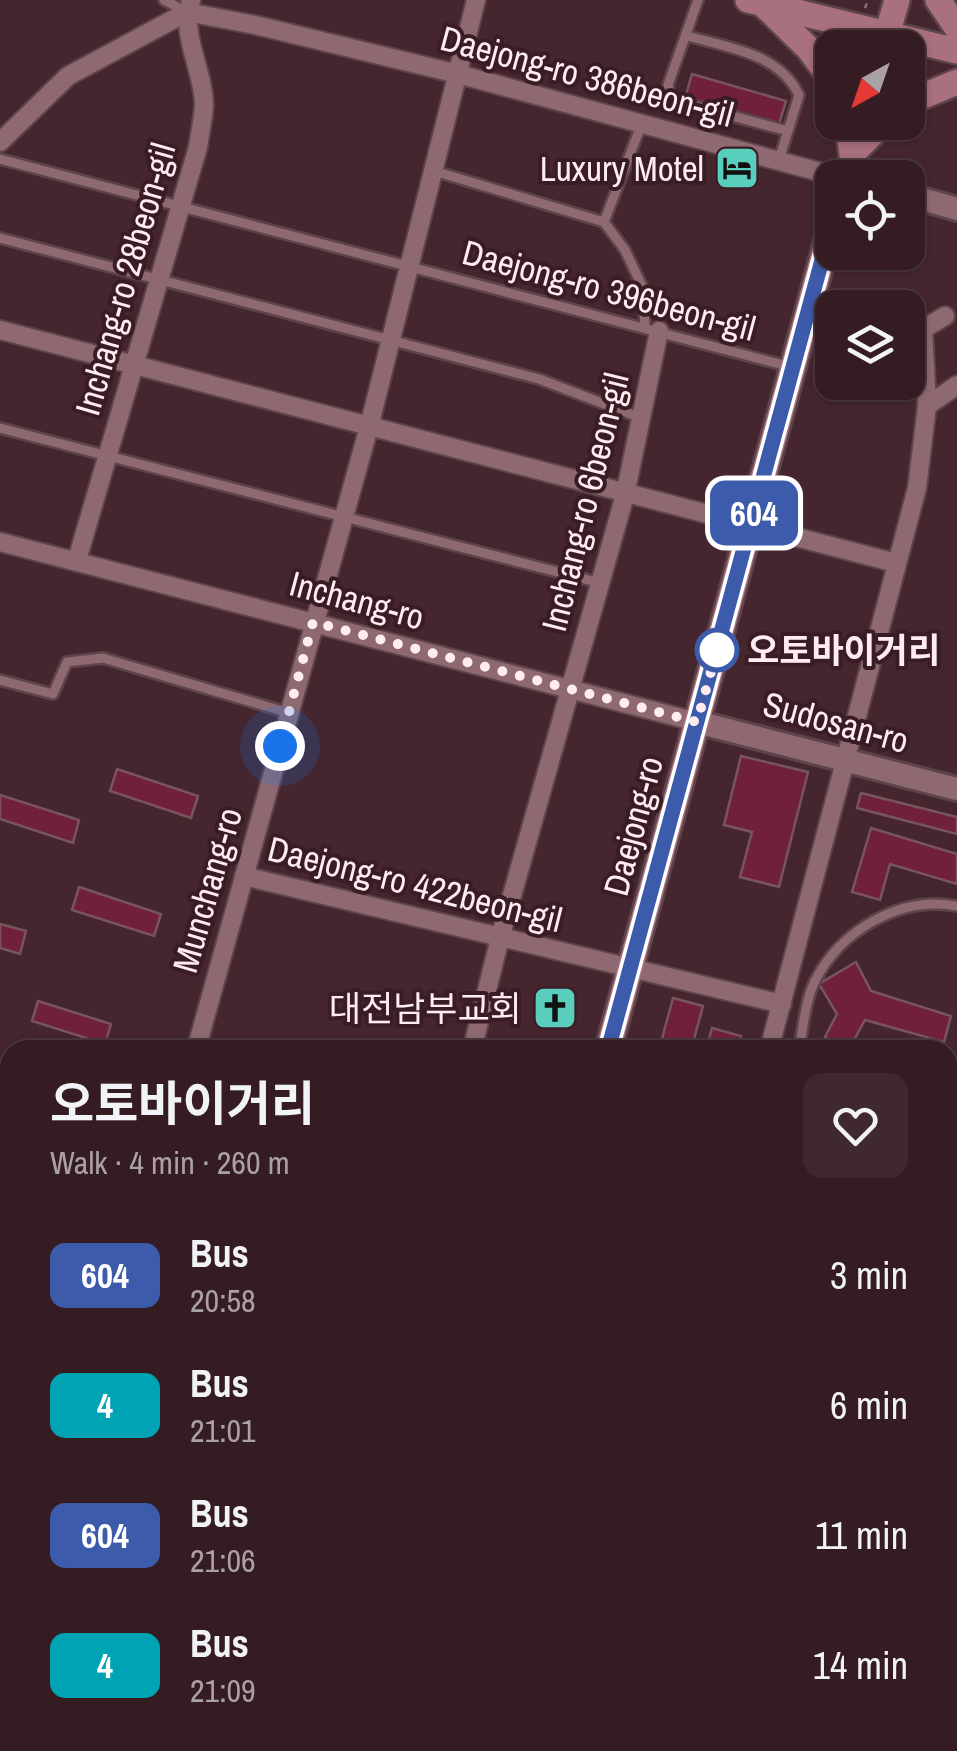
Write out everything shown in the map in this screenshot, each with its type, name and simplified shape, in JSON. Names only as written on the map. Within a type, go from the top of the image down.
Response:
[{"type":"main road","points":[[888,30],[898,0]]},
{"type":"main road","points":[[938,0],[957,28]]},
{"type":"main road","points":[[765,1],[854,30]]},
{"type":"main road","points":[[765,1],[815,57]]},
{"type":"main road","points":[[925,46],[957,51]]},
{"type":"main road","points":[[925,90],[957,82]]},
{"type":"main road","points":[[854,160],[870,140]]},
{"type":"main road","points":[[925,200],[957,209]]},
{"type":"main road","name":"Daejong-ro","points":[[611,1040],[820,270]]},
{"type":"main road","name":"Sudosan-ro","points":[[697,722],[957,789]]},
{"type":"street","name":"Munchang-ro","points":[[199,1040],[368,427],[476,0]]},
{"type":"street","name":"Daejong-ro 386beon-gil","points":[[189,6],[779,160],[815,165]]},
{"type":"street","points":[[0,142],[68,76],[189,6]]},
{"type":"street","name":"Inchang-ro 28beon-gil","points":[[77,560],[198,147],[204,103],[192,58],[189,6]]},
{"type":"street","points":[[771,1040],[917,488],[927,406],[923,330],[944,316]]},
{"type":"street","name":"Inchang-ro 6beon-gil","points":[[474,1040],[625,495],[641,418],[652,329]]},
{"type":"street","points":[[0,330],[896,563]]},
{"type":"street","points":[[927,406],[957,386]]},
{"type":"street","name":"Inchang-ro","points":[[0,542],[697,722]]},
{"type":"street","name":"Daejong-ro 422beon-gil","points":[[244,876],[630,969]]},
{"type":"street","points":[[630,969],[782,1004]]},
{"type":"lane","points":[[164,0],[189,6]]},
{"type":"lane","points":[[698,0],[668,85],[670,94],[678,101],[788,131]]},
{"type":"lane","points":[[688,36],[766,59],[791,79],[799,95],[779,160]]},
{"type":"lane","points":[[604,222],[642,124]]},
{"type":"lane","name":"Daejong-ro 396beon-gil","points":[[0,160],[794,367]]},
{"type":"lane","points":[[434,171],[604,222],[626,250],[644,288],[652,329]]},
{"type":"lane","points":[[0,238],[539,380],[641,418]]},
{"type":"lane","points":[[0,428],[600,584]]},
{"type":"lane","points":[[0,680],[54,694],[67,662],[102,658],[289,713]]},
{"type":"lane","points":[[800,1040],[814,982],[845,940],[876,917],[915,907],[957,906]]},
{"type":"path","points":[[865,10],[868,0]]},
{"type":"building","points":[[692,74],[786,101],[779,124],[727,109],[724,117],[683,105]]},
{"type":"building","points":[[741,756],[808,772],[779,887],[740,877],[752,832],[724,825]]},
{"type":"building","points":[[117,769],[198,796],[191,818],[110,791]]},
{"type":"building","points":[[861,793],[957,817],[957,834],[857,808]]},
{"type":"building","points":[[0,795],[79,820],[73,843],[0,819]]},
{"type":"building","points":[[871,828],[957,854],[957,884],[890,864],[880,900],[852,892]]},
{"type":"building","points":[[79,887],[161,914],[154,936],[72,910]]},
{"type":"building","points":[[0,924],[26,931],[20,954],[0,948]]},
{"type":"building","points":[[856,962],[871,991],[951,1016],[945,1040],[865,1020],[854,1040],[831,1040],[825,1037],[837,1014],[819,984]]},
{"type":"building","points":[[673,998],[703,1006],[694,1040],[662,1040]]},
{"type":"building","points":[[38,1001],[111,1024],[106,1040],[92,1040],[32,1021]]},
{"type":"building","points":[[712,1028],[741,1036],[740,1040],[709,1040]]},
{"type":"bus line","name":"604","points":[[611,1040],[819,270]]},
{"type":"place","name":"Luxury Motel","points":[[737,168]]},
{"type":"place","name":"오토바이거리","points":[[717,650]]},
{"type":"place","name":"대전남부교회","points":[[555,1008]]},
{"type":"route","points":[[280,746],[313,622],[697,722],[717,650]]}]
